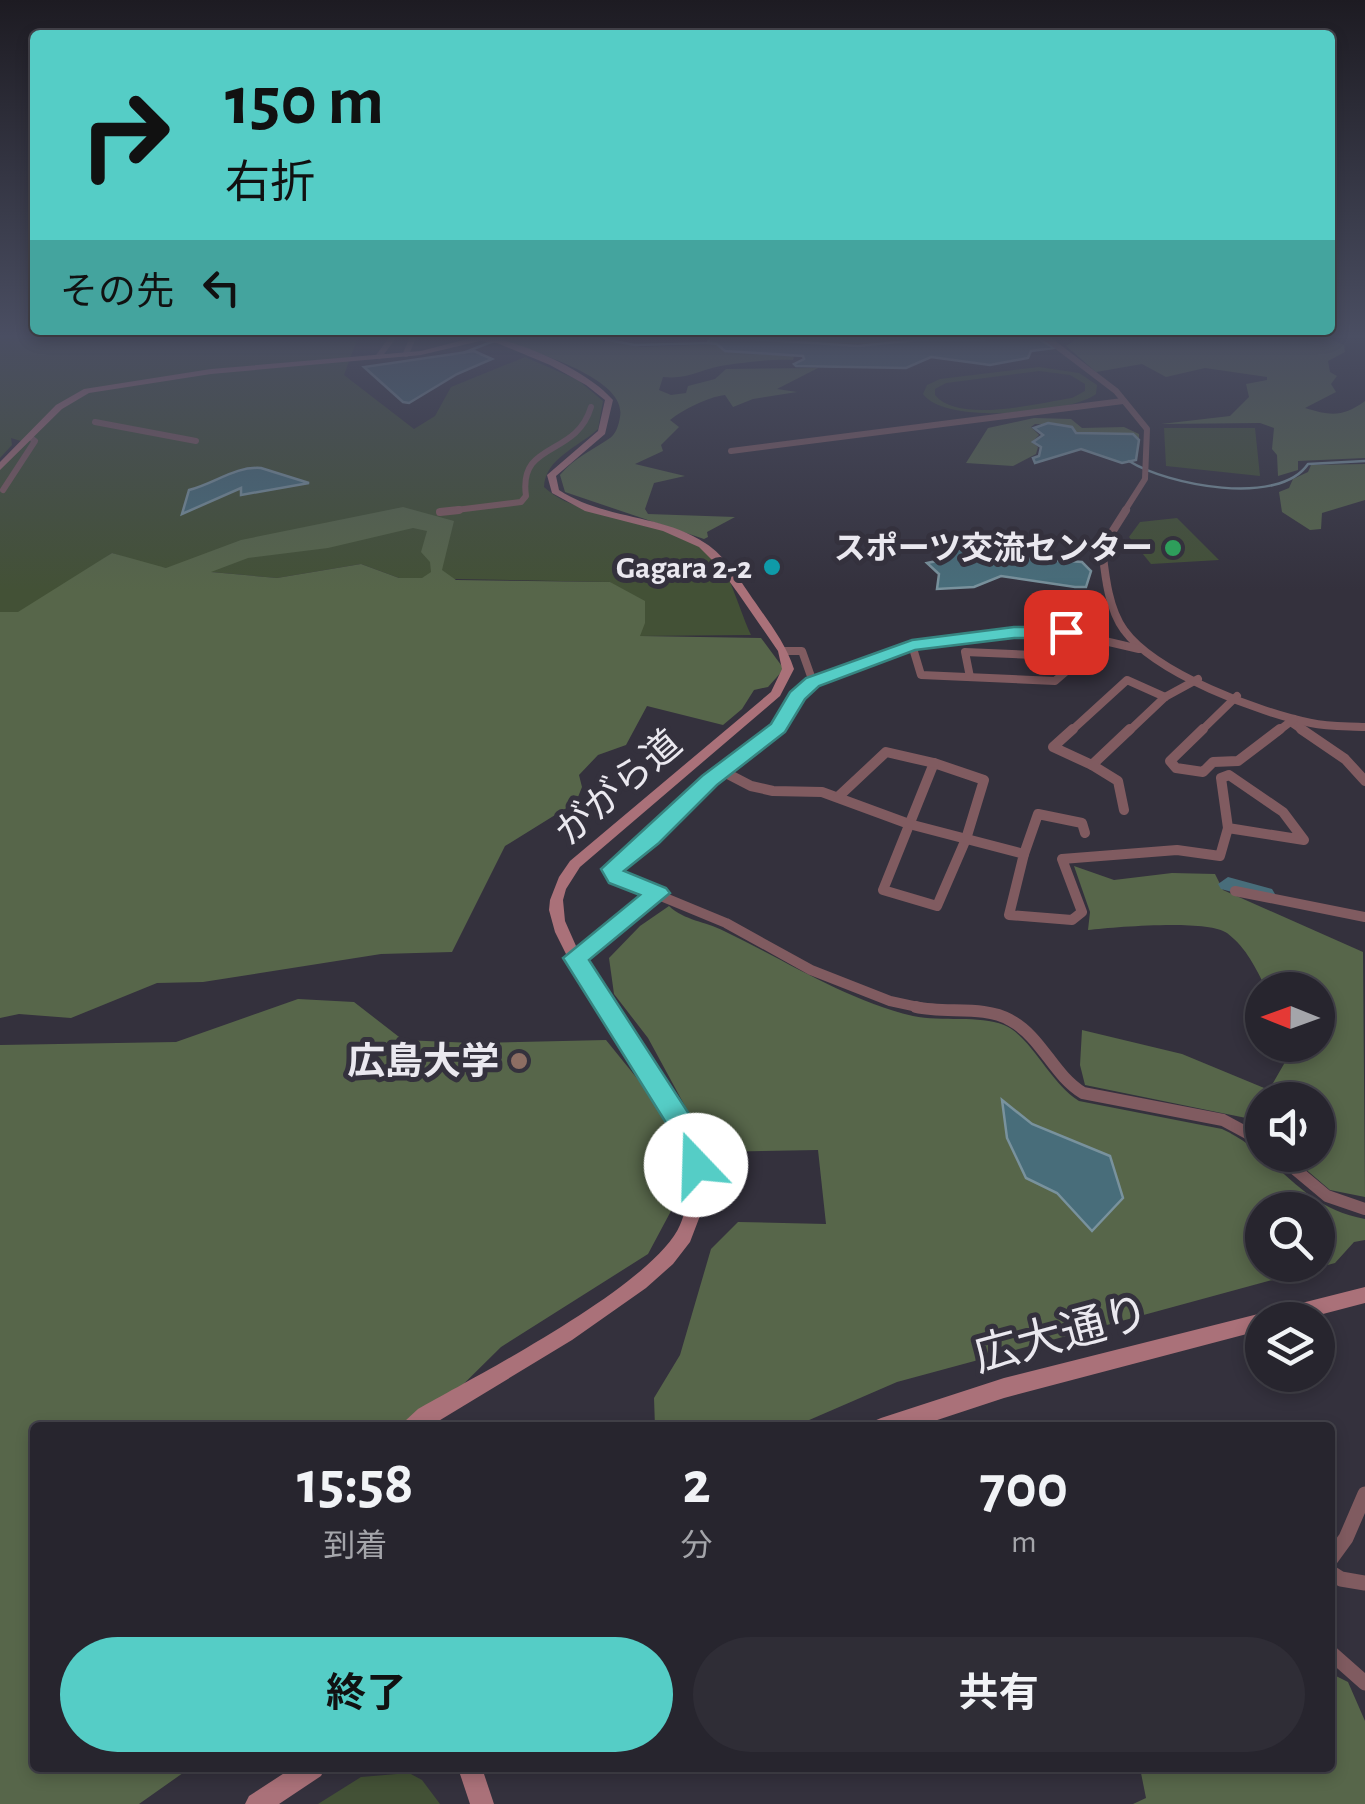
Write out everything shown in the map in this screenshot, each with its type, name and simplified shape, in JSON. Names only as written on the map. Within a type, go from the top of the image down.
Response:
[{"type":"street","points":[[0,468],[45,421]]},
{"type":"street","points":[[440,512],[521,502],[526,496],[523,478],[527,468],[578,434],[587,421]]},
{"type":"street","points":[[604,421],[602,432],[551,475],[555,491],[570,502],[664,529],[704,546],[784,651],[802,651],[813,682]]},
{"type":"street","points":[[731,451],[960,421]]},
{"type":"street","points":[[1139,649],[1118,618],[1102,548],[1145,471],[1143,421]]},
{"type":"street","points":[[95,422],[196,441]]},
{"type":"street","points":[[3,490],[35,441],[30,437]]},
{"type":"street","points":[[1245,1132],[1223,1120],[1083,1094],[1070,1085],[1034,1039],[1009,1018],[987,1013],[938,1012],[890,1001],[812,970],[726,923],[616,878],[612,869],[722,771],[778,728],[797,696],[813,682],[912,646],[1066,632],[1139,649],[1298,722],[1365,781]]},
{"type":"street","points":[[912,646],[921,676],[1055,681],[1100,642]]},
{"type":"street","name":"ががら道","points":[[418,1422],[574,1328],[648,1274],[682,1239],[692,1216],[696,1165],[682,1125],[575,958],[560,930],[554,906],[558,886],[575,864],[776,694],[788,669],[784,651]]},
{"type":"street","points":[[970,677],[965,652],[1084,657]]},
{"type":"street","points":[[1092,765],[1165,697],[1198,679]]},
{"type":"street","points":[[1124,810],[1125,789],[1119,779],[1053,747],[1127,680],[1165,697]]},
{"type":"street","points":[[1237,696],[1170,761],[1176,768],[1203,772],[1213,762],[1238,761],[1298,722],[1365,727]]},
{"type":"street","points":[[838,797],[886,752],[934,762],[984,780],[966,839],[937,906],[883,890],[934,762]]},
{"type":"street","points":[[722,771],[751,786],[838,797],[909,824],[1024,854]]},
{"type":"street","points":[[1086,832],[1082,823],[1038,814],[1009,914],[1072,920],[1082,912],[1062,859],[1177,850],[1220,856],[1228,828],[1221,778],[1229,775],[1283,812],[1304,840],[1228,828]]},
{"type":"street","points":[[1235,890],[1365,917]]},
{"type":"street","points":[[575,958],[658,893]]},
{"type":"street","points":[[1296,1172],[1321,1196],[1365,1209]]},
{"type":"street","name":"広大通り","points":[[1335,1302],[1365,1295]]},
{"type":"street","name":"広大通り","points":[[899,1422],[1004,1388],[1245,1325]]},
{"type":"street","points":[[1335,1553],[1365,1494]]},
{"type":"street","points":[[1335,1575],[1365,1583]]},
{"type":"street","points":[[1335,1656],[1365,1682]]},
{"type":"street","points":[[257,1804],[308,1772]]},
{"type":"street","points":[[471,1772],[482,1804]]},
{"type":"green space","points":[[0,421],[404,421],[414,429],[427,421],[599,421],[598,429],[550,468],[544,487],[562,500],[584,508],[656,524],[699,541],[721,564],[751,635],[639,636],[610,582],[399,578],[361,564],[277,578],[155,567],[112,553],[57,592],[0,623],[0,467],[24,442],[11,438],[12,445],[0,458]]},
{"type":"green space","points":[[619,421],[672,421],[679,427],[661,445],[663,451],[635,464],[685,476],[654,483],[645,509],[648,514],[735,517],[707,532],[704,539],[565,492],[560,475],[610,438]]},
{"type":"green space","points":[[1019,421],[1074,421],[1082,428],[1124,427],[1139,434],[1139,440],[1132,434],[1076,433],[1064,425],[1035,424],[1031,427],[1039,435],[1032,442],[1038,447],[1036,454],[1013,466],[966,463],[988,428]]},
{"type":"green space","points":[[1365,421],[1365,458],[1298,461],[1298,470],[1278,476],[1277,455],[1272,449],[1274,428],[1260,423],[1161,424]]},
{"type":"green space","points":[[1164,428],[1255,428],[1260,476],[1166,466]]},
{"type":"green space","points":[[1365,464],[1365,500],[1322,513],[1321,529],[1310,530],[1282,512],[1279,492],[1308,472],[1311,465]]},
{"type":"green space","points":[[403,507],[454,521],[442,570],[456,580],[610,582],[645,601],[645,623],[640,636],[761,638],[784,669],[768,687],[754,690],[742,709],[723,725],[647,706],[626,745],[598,755],[579,775],[582,787],[576,802],[505,846],[452,952],[381,954],[203,982],[157,983],[71,1018],[19,1014],[0,1018],[0,612],[18,612],[112,553],[166,568],[241,540]],"holes":[[[413,528],[427,531],[421,552],[430,562],[431,572],[422,578],[399,578],[361,564],[277,578],[211,572],[248,558],[328,548]]]},
{"type":"green space","name":"スポーツ交流センター","points":[[1177,518],[1219,560],[1151,564],[1129,537],[1140,522]]},
{"type":"green space","points":[[1074,866],[1114,880],[1172,873],[1215,874],[1223,890],[1363,952],[1365,1197],[1330,1190],[1309,1172],[1335,1172],[1335,1082],[1274,1082],[1285,1062],[1335,1062],[1335,972],[1257,972],[1240,945],[1216,929],[1160,925],[1088,930],[1090,912]]},
{"type":"green space","points":[[669,906],[839,990],[888,1009],[924,1018],[983,1020],[1004,1025],[1023,1039],[1058,1083],[1079,1101],[1222,1129],[1245,1142],[1245,1172],[1282,1172],[1305,1192],[1245,1192],[1245,1282],[1265,1282],[897,1382],[805,1422],[655,1422],[654,1398],[680,1355],[711,1249],[738,1222],[826,1224],[818,1150],[710,1152],[648,1038],[614,994],[609,958],[640,926]],"holes":[[[1003,1101],[1032,1124],[1091,1230],[1057,1193],[1026,1178]]]},
{"type":"green space","points":[[298,999],[354,1002],[403,1040],[606,1040],[674,1124],[687,1181],[648,1254],[501,1347],[425,1422],[30,1422],[30,1772],[184,1772],[139,1804],[0,1804],[0,1045],[176,1042]]},
{"type":"green space","points":[[1082,1030],[1182,1054],[1250,1082],[1245,1082],[1245,1118],[1085,1085],[1080,1065]]},
{"type":"green space","points":[[1335,1210],[1365,1219],[1365,1240],[1354,1242],[1335,1263]]},
{"type":"green space","points":[[1335,1676],[1348,1682],[1365,1721],[1365,1804],[1133,1804],[1146,1798],[1141,1772],[1335,1772]]},
{"type":"green space","points":[[409,1773],[422,1780],[440,1804],[318,1804],[361,1777]]},
{"type":"water","points":[[1048,423],[1072,427],[1076,433],[1133,434],[1139,440],[1136,460],[1122,463],[1081,449],[1035,463],[1033,458],[1039,456],[1041,447],[1033,442],[1043,435],[1034,428]]},
{"type":"water","points":[[261,468],[309,483],[241,495],[241,488],[182,514],[189,490],[242,470]]},
{"type":"water","points":[[975,544],[985,555],[1082,562],[1091,571],[1086,587],[1001,576],[974,587],[937,589],[939,574],[927,563],[946,559]]},
{"type":"water","points":[[1002,1100],[1032,1124],[1110,1156],[1123,1198],[1092,1231],[1057,1193],[1026,1178],[1007,1138]]},
{"type":"waterway","points":[[1129,461],[1169,478],[1222,488],[1273,485],[1294,477],[1308,464],[1365,461]]},
{"type":"waterway","points":[[1228,884],[1265,894]]},
{"type":"place","name":"スポーツ交流センター","points":[[1173,548]]},
{"type":"place","name":"Gagara 2-2","points":[[772,567]]},
{"type":"place","name":"広島大学","points":[[519,1061]]},
{"type":"route","points":[[696,1165],[682,1125],[575,958],[658,893],[616,878],[612,869],[651,838],[710,780],[778,728],[797,696],[813,682],[912,646],[974,636],[1066,632]]}]
